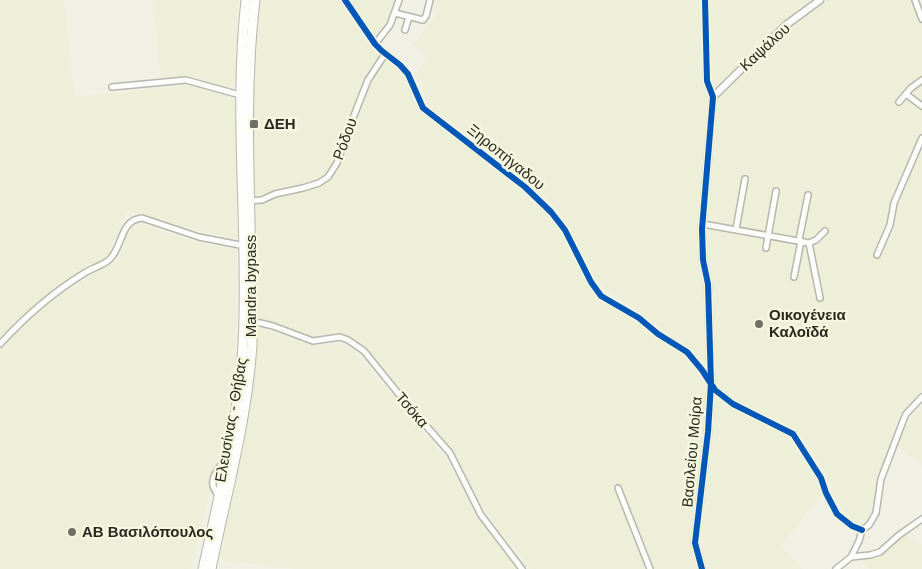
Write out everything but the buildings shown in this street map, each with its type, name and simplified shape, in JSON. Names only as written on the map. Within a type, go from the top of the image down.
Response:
[{"type":"main road","points":[[246,0],[240,95],[246,201]]},
{"type":"main road","name":"Mandra bypass","points":[[211,569],[244,409],[250,364],[252,321],[246,201],[251,36],[255,0]]},
{"type":"main road","name":"Ελευσίνας - Θήβας","points":[[203,569],[237,407],[242,362],[247,246]]},
{"type":"street","name":"Ξηροπήγαδου","points":[[344,0],[375,44],[384,54],[400,64],[408,74],[423,108],[525,187],[551,212],[565,230],[591,282],[601,296],[639,318],[658,334],[687,352],[715,390],[733,404],[792,434],[821,478],[826,493],[837,514],[852,526],[862,530]]},
{"type":"street","points":[[375,44],[390,25],[399,0]]},
{"type":"street","points":[[395,13],[419,20],[424,19],[430,0]]},
{"type":"street","points":[[705,0],[707,82],[713,97]]},
{"type":"street","name":"Καψάλου","points":[[713,97],[786,25],[820,0]]},
{"type":"street","points":[[915,0],[922,19]]},
{"type":"street","points":[[405,30],[409,17]]},
{"type":"street","name":"Ρόδου","points":[[246,201],[303,188],[328,178],[337,163],[368,80],[384,54]]},
{"type":"street","points":[[112,87],[162,84],[186,80],[240,95]]},
{"type":"street","points":[[899,102],[922,80]]},
{"type":"street","points":[[906,94],[922,106]]},
{"type":"street","name":"Βασιλείου Μοίρα","points":[[702,569],[696,543],[711,383],[708,284],[702,244],[713,97]]},
{"type":"street","points":[[877,255],[890,225],[894,203],[922,138]]},
{"type":"street","points":[[736,229],[745,179]]},
{"type":"street","points":[[766,248],[776,190]]},
{"type":"street","points":[[794,277],[808,194]]},
{"type":"street","points":[[0,344],[31,311],[83,273],[110,259],[117,248],[125,228],[130,222],[137,219],[142,218],[199,237],[247,246]]},
{"type":"street","points":[[703,224],[809,242],[816,240],[825,231]]},
{"type":"street","points":[[809,242],[820,298]]},
{"type":"street","name":"Τσόκα","points":[[252,321],[313,340],[340,337],[356,344],[364,351],[406,403],[450,452],[481,516],[522,569]]},
{"type":"street","points":[[836,569],[852,557],[860,541],[862,530],[869,525],[876,513],[881,478],[903,421],[906,414],[922,397]]},
{"type":"street","points":[[618,488],[650,569]]},
{"type":"street","points":[[852,557],[877,553],[922,519]]},
{"type":"shaded area","points":[[0,0],[64,0],[74,97],[194,85],[236,100],[238,163],[237,239],[190,229],[127,210],[109,255],[81,271],[52,292],[18,319],[0,338]]},
{"type":"shaded area","points":[[153,0],[233,0],[238,2],[236,77],[233,85],[226,89],[199,77],[180,76],[161,79]]},
{"type":"shaded area","points":[[260,0],[340,0],[367,42],[403,74],[417,104],[423,112],[507,178],[553,220],[566,238],[590,289],[598,298],[681,353],[692,365],[705,383],[706,417],[693,535],[696,559],[700,569],[530,569],[484,509],[451,450],[408,401],[377,359],[363,346],[349,338],[334,334],[306,335],[252,315],[257,260],[254,210],[248,179]]},
{"type":"shaded area","points":[[351,0],[394,0],[386,24],[374,38]]},
{"type":"shaded area","points":[[435,0],[701,0],[704,83],[710,96],[705,184],[701,181],[698,225],[698,253],[704,283],[706,307],[707,368],[686,346],[604,288],[592,275],[571,232],[556,209],[530,182],[426,104],[422,81],[415,77],[425,60],[425,54],[413,44],[438,14],[432,10]]},
{"type":"shaded area","points":[[706,0],[816,0],[783,22],[718,89],[713,87],[709,80]]},
{"type":"shaded area","points":[[825,0],[913,0],[922,24],[922,393],[907,407],[897,422],[879,473],[870,515],[863,526],[847,517],[837,504],[824,471],[798,433],[779,421],[749,409],[729,397],[714,381],[713,292],[708,265],[707,236],[717,103],[724,91],[787,31]]},
{"type":"shaded area","points":[[140,224],[205,245],[237,250],[236,346],[228,413],[191,569],[0,569],[0,350],[28,320],[52,301],[84,279],[119,260],[127,232]]},
{"type":"shaded area","points":[[253,326],[316,346],[346,345],[369,368],[447,460],[479,518],[520,569],[295,569],[221,560],[219,555],[224,543]]},
{"type":"shaded area","points":[[716,395],[733,410],[761,421],[783,434],[794,443],[817,476],[822,493],[781,546],[802,569],[707,569],[702,553],[702,536]]},
{"type":"shaded area","points":[[922,405],[922,465],[897,445],[906,426]]},
{"type":"shaded area","points":[[903,535],[922,546],[922,569],[870,569],[858,560],[878,556]]},
{"type":"cycle path","points":[[345,0],[375,44],[408,74],[423,108],[525,187],[551,212],[565,230],[591,282],[601,296],[639,318],[658,334],[687,352],[715,390],[733,404],[793,434],[821,478],[826,493],[837,514],[852,526],[862,530]]},
{"type":"cycle path","points":[[702,569],[695,543],[708,432],[711,383],[708,284],[703,260],[702,229],[713,97],[707,81],[705,0]]},
{"type":"place","name":"ΔΕΗ","points":[[254,124]]},
{"type":"place","name":"Οικογένεια Καλοϊδά","points":[[759,324]]},
{"type":"place","name":"ΑΒ Βασιλόπουλος","points":[[72,532]]}]
